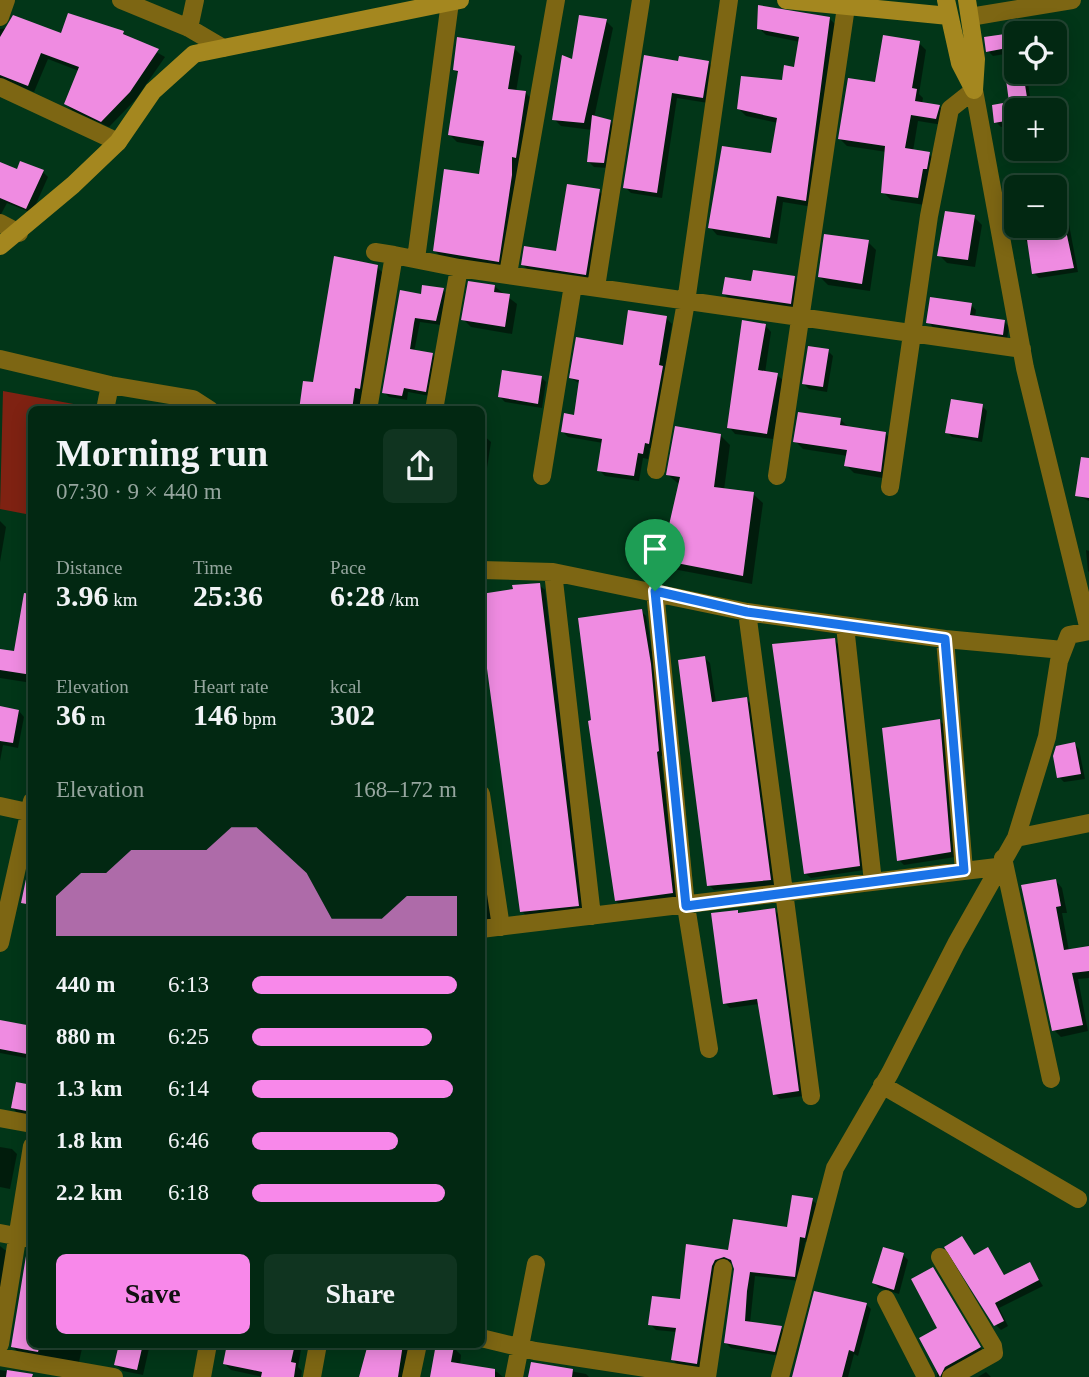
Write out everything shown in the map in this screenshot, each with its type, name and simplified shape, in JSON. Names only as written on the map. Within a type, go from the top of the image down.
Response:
[{"type":"street","points":[[0,17],[6,0]]},
{"type":"street","points":[[121,0],[189,27],[223,48]]},
{"type":"street","points":[[189,27],[195,0]]},
{"type":"street","points":[[508,274],[556,0]]},
{"type":"street","points":[[596,287],[641,0]]},
{"type":"street","points":[[656,470],[686,302],[729,0]]},
{"type":"street","points":[[786,0],[846,7],[864,4],[948,8],[960,63],[974,90]]},
{"type":"street","points":[[780,1377],[835,1168],[1000,862],[1016,838],[1048,737],[1063,650],[1069,635],[1089,631],[1023,349],[974,90],[976,59],[968,8],[1072,0]]},
{"type":"street","points":[[0,246],[19,233],[118,142],[153,91],[194,54],[455,1],[416,259]]},
{"type":"street","points":[[777,476],[846,7]]},
{"type":"street","points":[[0,86],[118,142]]},
{"type":"street","points":[[890,487],[929,216],[950,109],[974,90]]},
{"type":"street","points":[[0,223],[19,233]]},
{"type":"street","points":[[375,252],[459,268],[686,302],[912,331],[1023,349]]},
{"type":"street","points":[[369,406],[394,256]]},
{"type":"street","points":[[436,406],[459,268]]},
{"type":"street","points":[[542,476],[573,285]]},
{"type":"street","points":[[0,359],[110,385],[193,400],[203,406]]},
{"type":"street","points":[[106,406],[110,385]]},
{"type":"street","points":[[485,570],[553,572],[747,612],[945,639],[1063,650]]},
{"type":"street","points":[[553,572],[592,916]]},
{"type":"street","points":[[655,591],[686,906],[709,1049]]},
{"type":"street","points":[[747,612],[782,893],[811,1096]]},
{"type":"street","points":[[845,626],[873,882]]},
{"type":"street","points":[[945,639],[964,870]]},
{"type":"street","points":[[0,806],[28,809]]},
{"type":"street","points":[[485,821],[501,927]]},
{"type":"street","points":[[0,943],[28,822]]},
{"type":"street","points":[[1016,838],[1089,823]]},
{"type":"street","points":[[485,929],[873,882],[964,870],[1000,862]]},
{"type":"street","points":[[1000,862],[1051,1079]]},
{"type":"street","points":[[882,1084],[1078,1199]]},
{"type":"street","points":[[0,1118],[28,1123]]},
{"type":"street","points":[[0,1344],[28,1168]]},
{"type":"street","points":[[940,1258],[993,1346],[994,1353],[951,1377]]},
{"type":"street","points":[[514,1377],[536,1264]]},
{"type":"street","points":[[485,1339],[705,1377],[723,1268]]},
{"type":"street","points":[[886,1299],[926,1377]]},
{"type":"street","points":[[202,1377],[207,1348]]},
{"type":"street","points":[[312,1377],[317,1348]]},
{"type":"street","points":[[411,1377],[417,1348]]},
{"type":"street","points":[[0,1357],[114,1377]]},
{"type":"shaded area","points":[[3,391],[79,405],[28,406],[28,514],[0,509]]},
{"type":"building","points":[[758,5],[830,17],[806,201],[777,196],[770,238],[708,228],[722,146],[771,153],[777,118],[737,109],[741,76],[782,80],[784,65],[794,67],[799,37],[757,29]]},
{"type":"building","points":[[68,13],[124,31],[123,34],[159,49],[130,92],[101,122],[64,104],[79,67],[41,53],[28,86],[0,75],[0,37],[13,15],[61,33]]},
{"type":"building","points":[[579,15],[607,19],[584,123],[552,120],[562,55],[572,59]]},
{"type":"building","points":[[1004,34],[1004,49],[986,52],[984,37]]},
{"type":"building","points":[[883,35],[920,41],[912,88],[917,89],[915,101],[940,105],[936,119],[911,115],[905,148],[930,152],[927,169],[923,169],[918,198],[881,193],[885,146],[838,139],[848,78],[875,82]]},
{"type":"building","points":[[457,37],[515,46],[508,89],[526,91],[516,158],[512,157],[512,175],[499,262],[433,251],[444,169],[479,174],[484,141],[448,135],[458,71],[453,70]]},
{"type":"building","points":[[644,55],[678,61],[679,56],[709,61],[703,98],[672,93],[657,193],[623,188]]},
{"type":"building","points":[[1007,84],[1025,84],[1027,98],[1008,98]]},
{"type":"building","points":[[1004,103],[1004,121],[994,123],[992,105]]},
{"type":"building","points":[[592,115],[611,120],[604,163],[587,162]]},
{"type":"building","points":[[20,161],[44,170],[26,209],[0,198],[0,162],[17,169]]},
{"type":"building","points":[[567,184],[600,189],[586,275],[521,265],[524,246],[556,251]]},
{"type":"building","points":[[945,211],[975,215],[968,260],[937,256]]},
{"type":"building","points":[[824,234],[869,240],[862,284],[818,277]]},
{"type":"building","points":[[1067,235],[1074,268],[1032,274],[1027,238],[1067,238]]},
{"type":"building","points":[[334,256],[378,265],[360,389],[355,388],[353,406],[300,406],[303,381],[313,382]]},
{"type":"building","points":[[753,270],[795,276],[791,304],[722,294],[725,277],[751,281]]},
{"type":"building","points":[[468,281],[495,285],[494,292],[510,294],[505,327],[461,320]]},
{"type":"building","points":[[422,285],[444,288],[436,321],[415,318],[414,323],[410,349],[433,353],[426,392],[404,388],[402,396],[382,393],[400,290],[421,294]]},
{"type":"building","points":[[930,297],[972,303],[970,315],[1005,320],[1003,335],[926,323]]},
{"type":"building","points":[[628,310],[667,316],[659,365],[663,366],[649,444],[645,443],[643,454],[638,453],[634,476],[597,471],[602,439],[561,432],[564,413],[574,415],[579,380],[569,378],[576,337],[623,345]]},
{"type":"building","points":[[742,320],[766,324],[758,370],[778,373],[767,434],[727,428]]},
{"type":"building","points":[[808,346],[829,349],[823,387],[802,384]]},
{"type":"building","points":[[502,370],[542,376],[538,404],[498,397]]},
{"type":"building","points":[[951,399],[983,404],[978,438],[945,433]]},
{"type":"building","points":[[798,412],[841,418],[840,425],[886,432],[881,472],[844,466],[847,450],[793,442]]},
{"type":"building","points":[[675,426],[721,434],[714,487],[754,492],[743,576],[661,560],[680,477],[666,475]]},
{"type":"building","points":[[1081,457],[1089,458],[1089,498],[1075,496]]},
{"type":"building","points":[[540,583],[579,906],[520,912],[485,654],[485,593],[513,589],[512,585]]},
{"type":"building","points":[[24,593],[28,594],[28,674],[0,670],[0,649],[14,651]]},
{"type":"building","points":[[642,609],[651,664],[657,752],[673,893],[615,901],[588,721],[591,720],[578,618]]},
{"type":"building","points":[[835,638],[860,866],[804,874],[772,644]]},
{"type":"building","points":[[705,656],[712,702],[747,697],[771,880],[707,886],[678,660]]},
{"type":"building","points":[[0,706],[19,710],[13,743],[0,741]]},
{"type":"building","points":[[940,719],[951,852],[897,861],[882,728]]},
{"type":"building","points":[[1075,742],[1081,774],[1057,778],[1053,756],[1056,746]]},
{"type":"building","points":[[28,870],[28,904],[21,903]]},
{"type":"building","points":[[1056,879],[1061,906],[1056,907],[1064,950],[1089,946],[1089,971],[1072,973],[1083,1025],[1052,1031],[1021,885]]},
{"type":"building","points":[[775,908],[799,1091],[773,1095],[757,999],[723,1004],[711,913],[738,910],[738,913]]},
{"type":"building","points":[[0,1020],[28,1025],[28,1054],[0,1049]]},
{"type":"building","points":[[16,1082],[28,1084],[28,1111],[11,1108]]},
{"type":"building","points":[[792,1195],[813,1198],[805,1238],[800,1237],[795,1277],[750,1272],[747,1291],[745,1321],[782,1326],[775,1352],[724,1343],[734,1269],[731,1260],[724,1257],[715,1260],[712,1266],[697,1364],[671,1360],[676,1328],[648,1325],[652,1296],[680,1299],[686,1244],[728,1250],[733,1219],[787,1227]]},
{"type":"building","points":[[962,1236],[974,1255],[988,1247],[1004,1275],[1030,1262],[1039,1280],[995,1303],[1004,1321],[994,1326],[944,1247]]},
{"type":"building","points":[[883,1247],[904,1253],[894,1290],[872,1283]]},
{"type":"building","points":[[28,1250],[28,1348],[39,1348],[38,1352],[11,1347]]},
{"type":"building","points":[[933,1267],[981,1347],[945,1367],[940,1377],[919,1338],[937,1328],[911,1279]]},
{"type":"building","points":[[814,1291],[867,1303],[854,1352],[849,1350],[842,1377],[792,1377]]},
{"type":"building","points":[[118,1348],[142,1348],[137,1370],[114,1365]]},
{"type":"building","points":[[226,1348],[294,1348],[291,1362],[296,1363],[294,1377],[261,1377],[262,1372],[223,1364]]},
{"type":"building","points":[[367,1348],[402,1348],[398,1377],[359,1377]]},
{"type":"building","points":[[435,1348],[454,1348],[451,1362],[495,1369],[495,1377],[430,1377]]},
{"type":"building","points":[[531,1362],[573,1369],[572,1377],[528,1377]]},
{"type":"building","points":[[7,1370],[33,1374],[32,1377],[6,1377]]},
{"type":"route","points":[[655,591],[747,612],[945,639],[964,870],[686,906],[655,591]]}]
